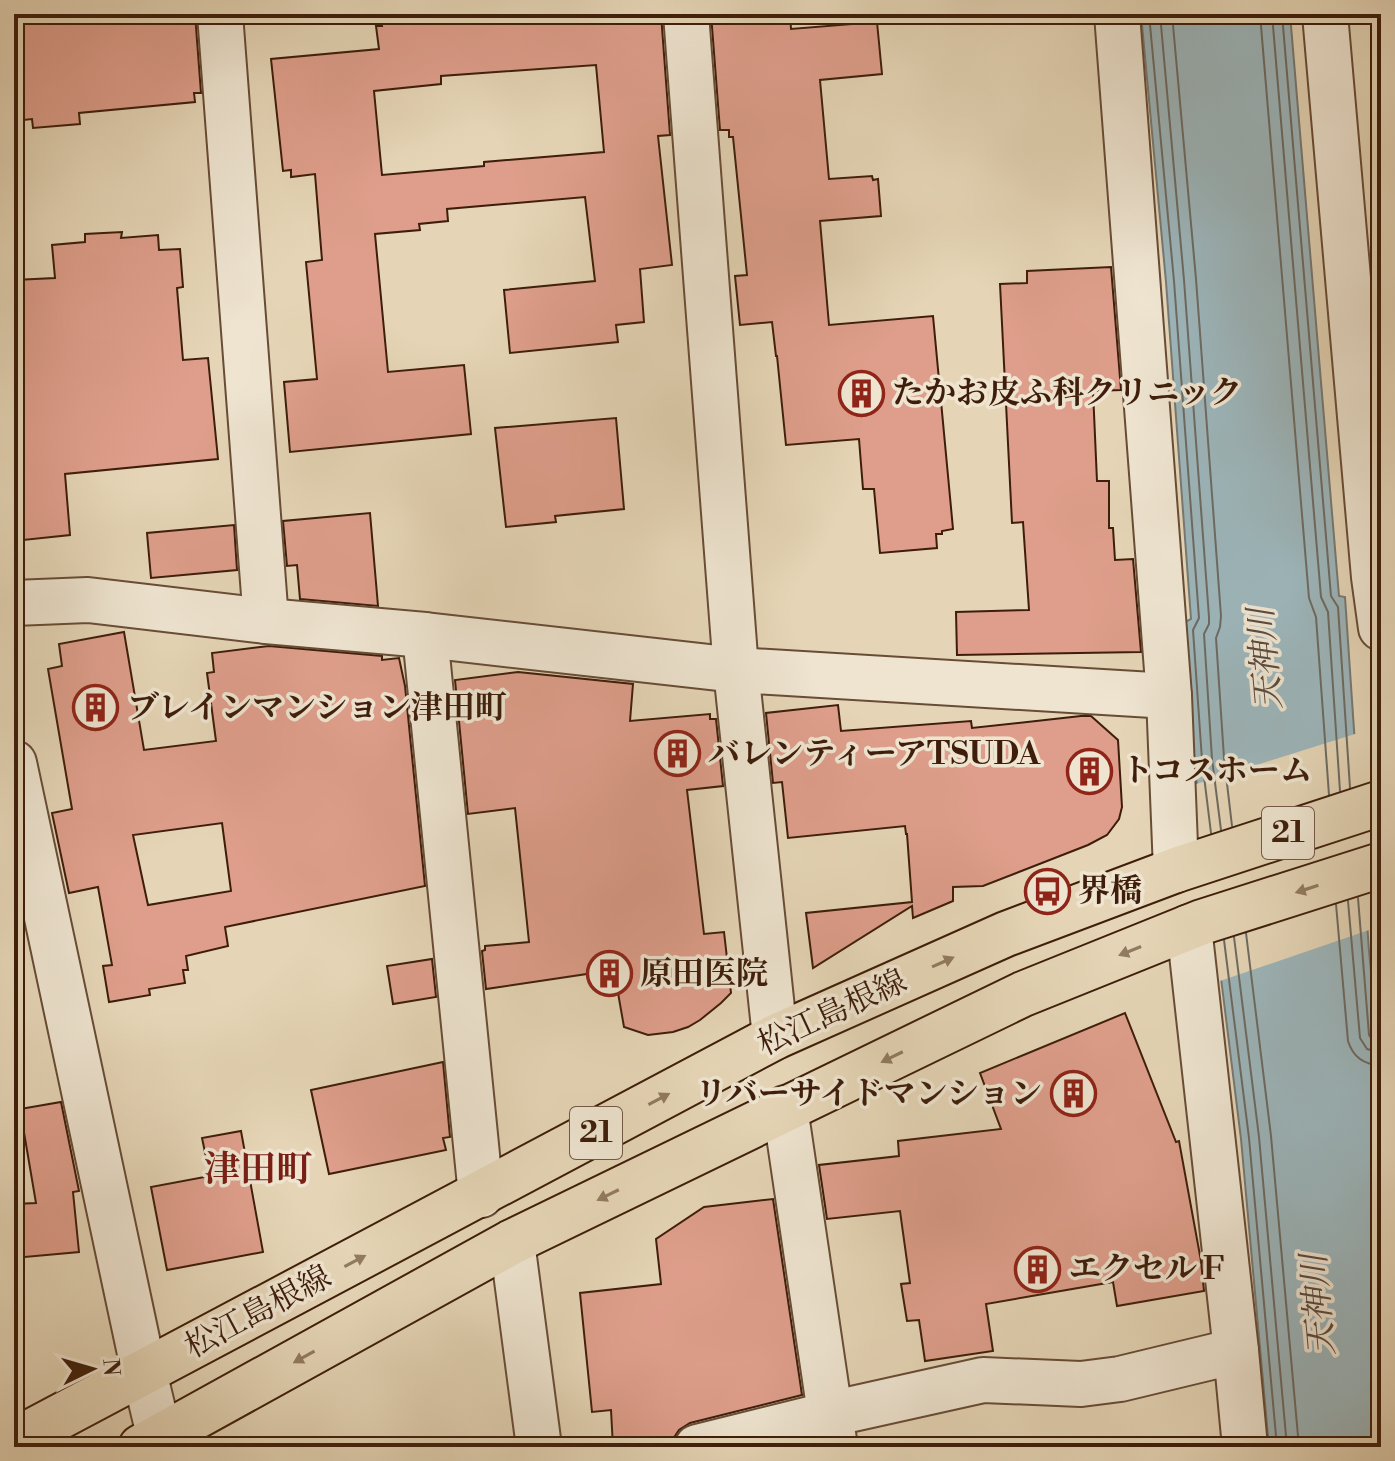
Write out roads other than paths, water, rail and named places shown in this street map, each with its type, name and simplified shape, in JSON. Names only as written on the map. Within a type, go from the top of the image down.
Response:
[{"type":"main road","name":"松江島根線","points":[[14,1441],[775,1037],[1006,934],[1186,866],[1381,803]]},
{"type":"main road","name":"松江島根線","points":[[154,1444],[512,1242],[1023,994],[1196,925],[1381,865]]},
{"type":"street","points":[[220,14],[266,621]]},
{"type":"street","points":[[686,14],[736,670],[775,1037]]},
{"type":"street","points":[[1117,14],[1169,696],[1186,866]]},
{"type":"street","points":[[1325,14],[1381,628]]},
{"type":"street","points":[[14,603],[88,600],[736,670],[1169,696]]},
{"type":"street","points":[[425,635],[481,1195]]},
{"type":"street","points":[[14,763],[144,1372],[154,1444]]},
{"type":"street","points":[[1196,925],[1245,1447]]},
{"type":"street","points":[[785,1108],[833,1430]]},
{"type":"street","points":[[512,1242],[539,1447]]},
{"type":"street","points":[[697,1447],[833,1430],[983,1380],[1081,1384],[1120,1379],[1236,1351]]},
{"type":"water","name":"天神川","points":[[1141,14],[1290,14],[1339,596],[1345,597],[1369,951],[1381,1076],[1381,1447],[1269,1447],[1241,1139],[1194,761],[1185,622],[1191,619],[1166,282]]},
{"type":"place","name":"たかお皮ふ科クリニック","points":[[861,393]]},
{"type":"place","name":"ブレインマンション津田町","points":[[96,708]]},
{"type":"place","name":"バレンティーアTSUDA","points":[[677,754]]},
{"type":"place","name":"トコスホーム","points":[[1090,771]]},
{"type":"place","name":"界橋","points":[[1047,891]]},
{"type":"place","name":"原田医院","points":[[609,974]]},
{"type":"place","name":"リバーサイドマンション","points":[[1073,1094]]},
{"type":"place","name":"エクセルＦ","points":[[1038,1269]]},
{"type":"district","name":"津田町","points":[[258,1170]]}]
